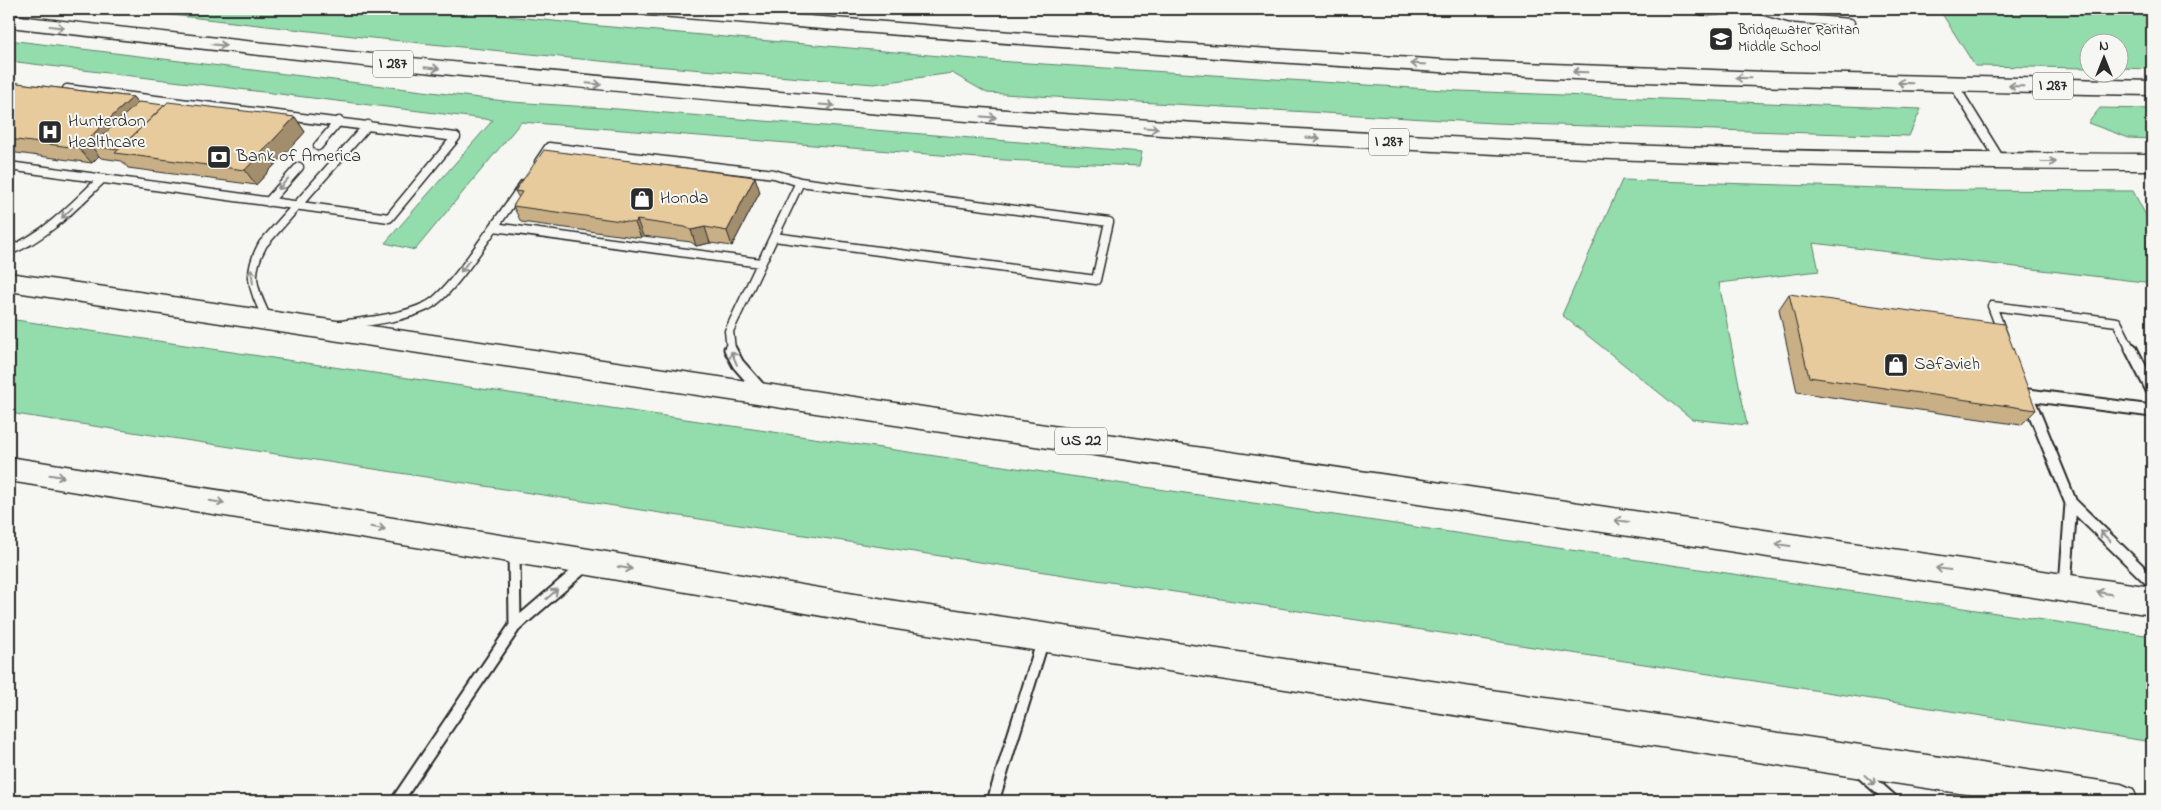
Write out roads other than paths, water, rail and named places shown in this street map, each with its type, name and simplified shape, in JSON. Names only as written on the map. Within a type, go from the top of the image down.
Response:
[{"type":"highway","name":"I 287","points":[[647,9],[1027,39],[1435,66],[1776,80],[2152,88]]},
{"type":"highway","name":"I 287","points":[[9,21],[362,61],[778,101],[1026,120],[1331,139],[1657,154],[2152,162]]},
{"type":"highway","name":"US 22","points":[[9,282],[2152,601]]},
{"type":"highway","points":[[9,468],[589,562],[878,612],[1847,759],[2017,791],[2121,801]]},
{"type":"street","points":[[1699,9],[1720,9]]},
{"type":"lane","points":[[1758,9],[1762,12],[1787,17],[1850,23]]},
{"type":"lane","points":[[1954,85],[2001,161]]},
{"type":"lane","points":[[9,166],[390,218],[456,137],[339,121],[60,88]]},
{"type":"lane","points":[[318,146],[339,121]]},
{"type":"lane","points":[[268,321],[255,290],[250,272],[254,258],[263,244],[368,125]]},
{"type":"lane","points":[[532,171],[549,147],[774,174],[800,182],[1109,222],[1096,280],[774,237]]},
{"type":"lane","points":[[268,202],[299,167]]},
{"type":"lane","points":[[9,251],[25,245],[42,234],[102,179]]},
{"type":"lane","points":[[316,328],[394,318],[428,306],[441,296],[494,227],[527,179]]},
{"type":"lane","points":[[765,394],[738,366],[728,341],[729,331],[800,182]]},
{"type":"lane","points":[[494,227],[761,263]]},
{"type":"lane","points":[[2006,341],[1992,306],[2117,322],[2152,390]]},
{"type":"lane","points":[[2152,411],[2026,390],[2071,503],[2152,582]]},
{"type":"lane","points":[[2065,587],[2071,503]]},
{"type":"lane","points":[[514,550],[515,626]]},
{"type":"lane","points":[[396,801],[515,626],[589,562]]},
{"type":"lane","points":[[993,801],[1044,636]]},
{"type":"lane","points":[[1847,759],[1893,801]]},
{"type":"place","name":"Bridgewater Raritan Middle School","points":[[1721,39]]},
{"type":"place","name":"Hunterdon Healthcare","points":[[50,132]]},
{"type":"place","name":"Bank of America","points":[[219,157]]},
{"type":"place","name":"Honda","points":[[642,199]]},
{"type":"place","name":"Safavieh","points":[[1896,365]]}]
